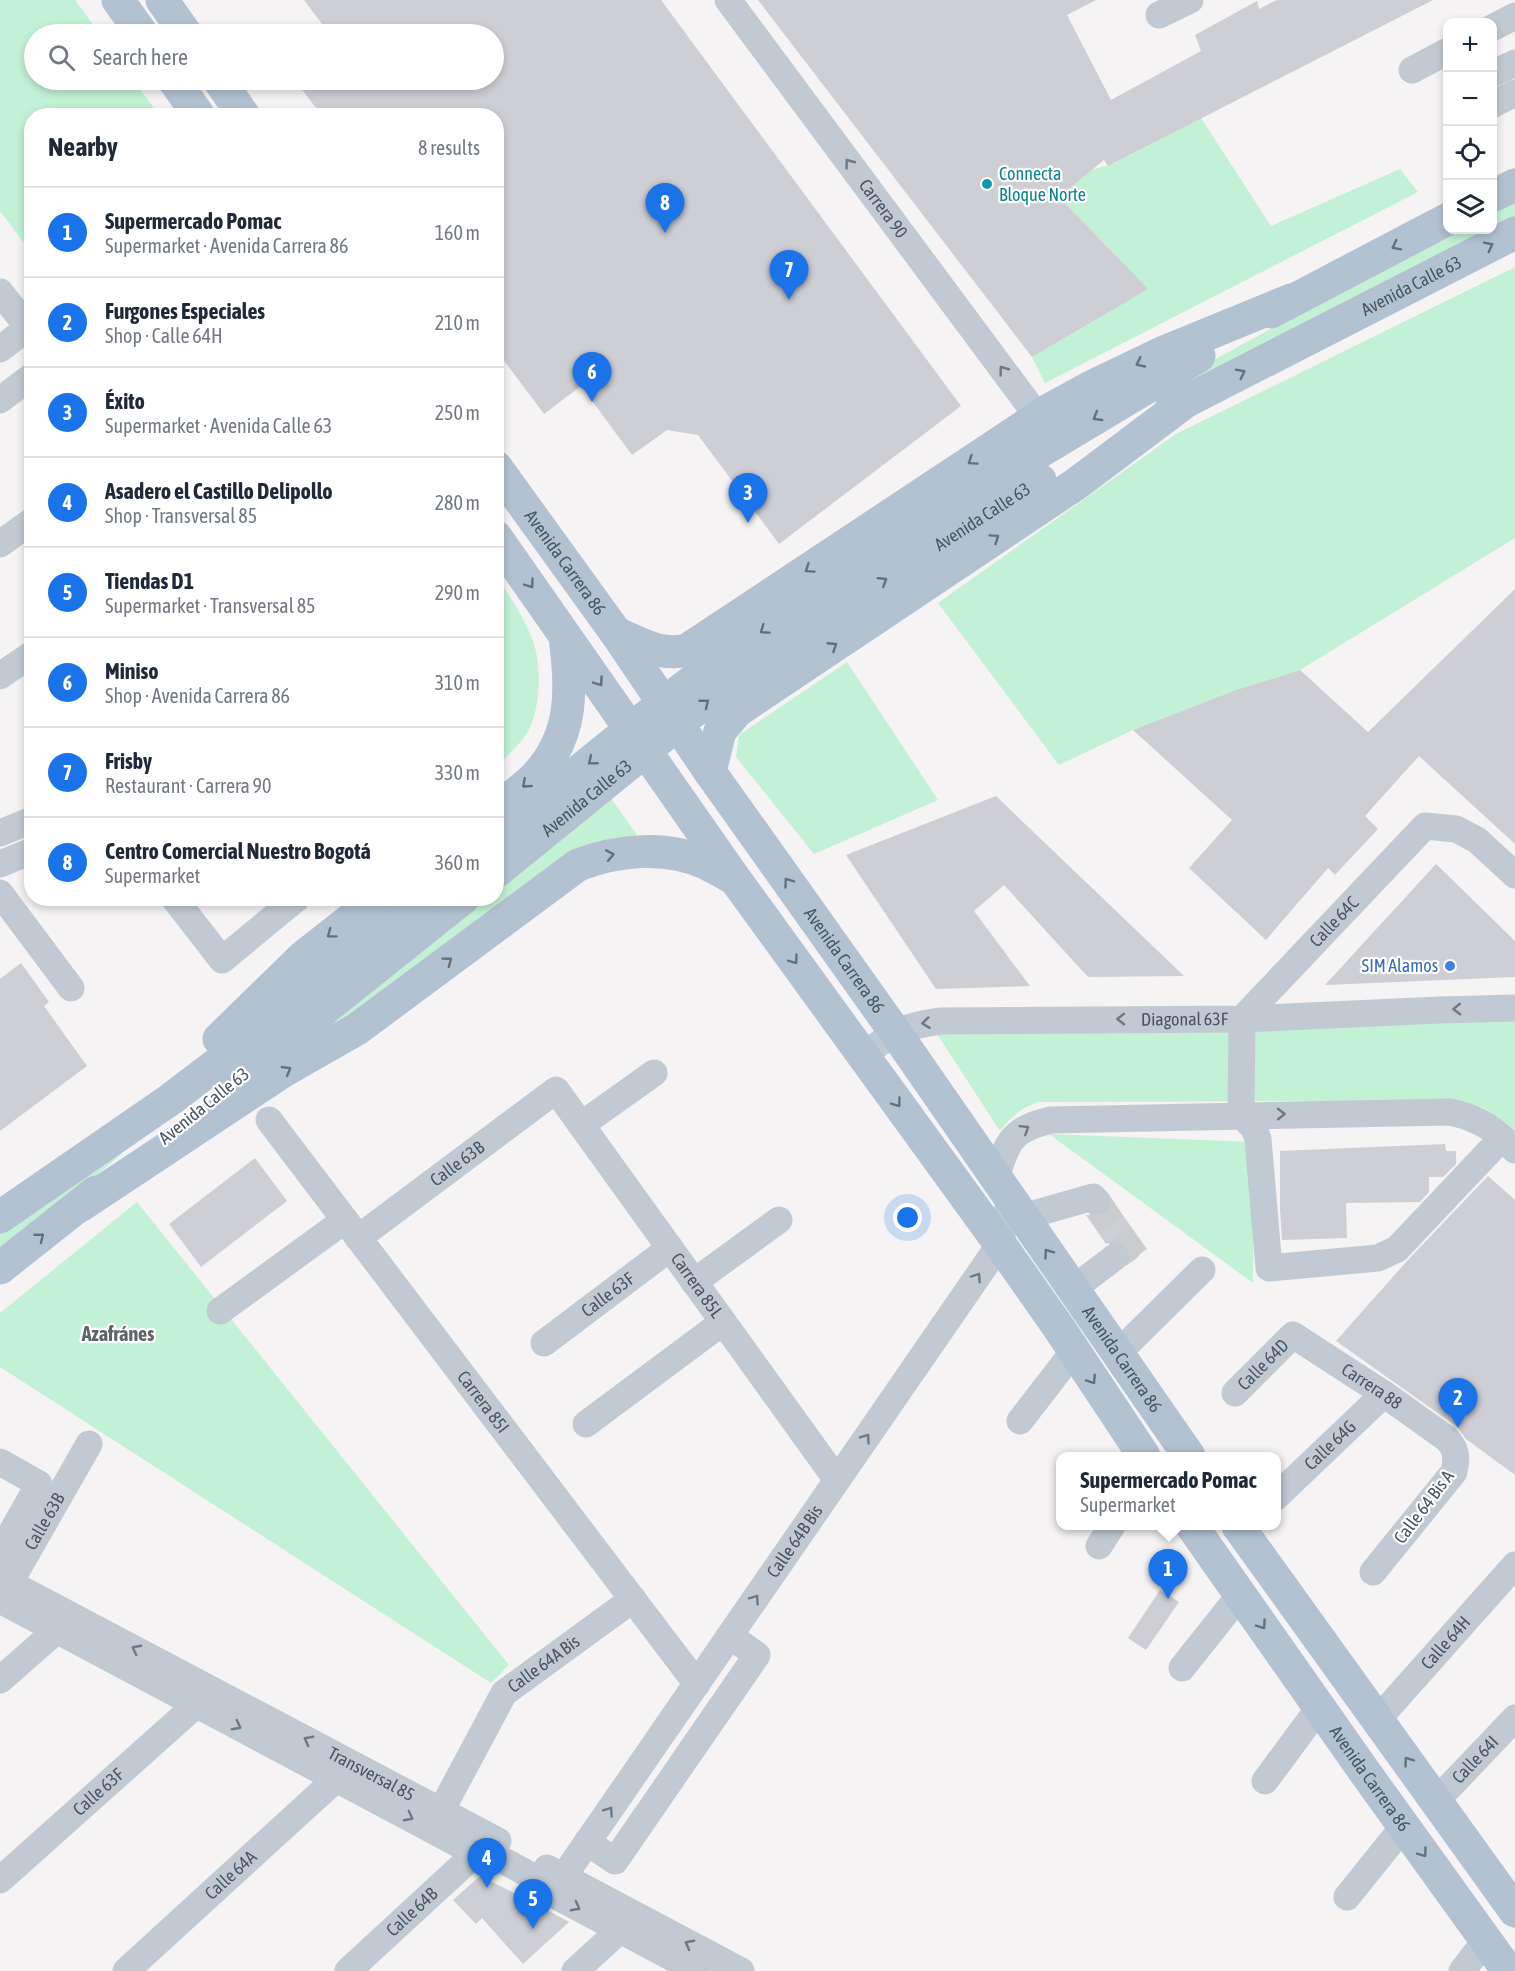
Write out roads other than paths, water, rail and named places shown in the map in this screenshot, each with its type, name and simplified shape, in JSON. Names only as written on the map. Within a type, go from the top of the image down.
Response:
[{"type":"main road","points":[[118,0],[135,24]]},
{"type":"main road","points":[[162,0],[179,24]]},
{"type":"main road","points":[[181,90],[193,108]]},
{"type":"main road","points":[[226,90],[238,108]]},
{"type":"main road","points":[[1497,194],[1515,185]]},
{"type":"main road","name":"Avenida Calle 63","points":[[504,866],[716,694],[1032,471],[1291,300],[1443,222]]},
{"type":"main road","name":"Avenida Calle 63","points":[[504,832],[706,670],[808,599],[1032,471],[1104,442],[1515,233]]},
{"type":"main road","points":[[616,633],[657,650],[671,653],[687,650],[1038,417],[1089,388],[1164,352],[1291,300]]},
{"type":"main road","points":[[710,772],[720,731],[737,711],[1076,484],[1189,399]]},
{"type":"main road","name":"Avenida Carrera 86","points":[[504,478],[616,633],[710,772],[895,1032],[1186,1452]]},
{"type":"main road","name":"Avenida Carrera 86","points":[[504,548],[735,879],[1000,1244],[1141,1452]]},
{"type":"main road","points":[[504,802],[537,775],[559,742],[567,717],[570,696],[565,634]]},
{"type":"main road","points":[[80,1206],[282,1072],[357,1029],[578,865],[617,854],[642,851],[667,853],[704,863],[735,879]]},
{"type":"main road","points":[[50,1181],[132,1107],[224,1035],[318,944],[368,906]]},
{"type":"main road","name":"Avenida Calle 63","points":[[0,1268],[80,1206],[286,1025],[414,906]]},
{"type":"main road","name":"Avenida Calle 63","points":[[0,1217],[171,1099],[286,1025],[452,906]]},
{"type":"main road","name":"Avenida Carrera 86","points":[[1195,1530],[1508,1971]]},
{"type":"main road","points":[[1244,1530],[1436,1801],[1511,1896]]},
{"type":"street","name":"Carrera 90","points":[[728,0],[1038,417]]},
{"type":"street","points":[[1159,15],[1190,0]]},
{"type":"street","points":[[1497,25],[1515,16]]},
{"type":"street","points":[[1412,70],[1443,54]]},
{"type":"street","points":[[1496,72],[1515,63]]},
{"type":"street","points":[[1497,102],[1515,93]]},
{"type":"street","points":[[1497,106],[1515,109]]},
{"type":"street","points":[[0,292],[24,319]]},
{"type":"street","points":[[0,349],[24,331]]},
{"type":"street","points":[[0,400],[24,384]]},
{"type":"street","points":[[0,544],[24,527]]},
{"type":"street","points":[[0,676],[24,660]]},
{"type":"street","points":[[0,833],[24,823]]},
{"type":"street","name":"Calle 64C","points":[[1242,1019],[1425,826],[1456,828],[1477,840],[1515,875]]},
{"type":"street","points":[[0,864],[24,854]]},
{"type":"street","points":[[0,892],[71,988]]},
{"type":"street","points":[[180,906],[222,960],[287,906]]},
{"type":"street","name":"Diagonal 63F","points":[[863,1056],[895,1032],[916,1024],[941,1021],[1242,1019],[1515,1008]]},
{"type":"street","points":[[1097,1201],[1093,1197],[1010,1197],[1009,1143],[1018,1133],[1033,1124],[1051,1120],[1241,1115],[1450,1112],[1484,1123],[1509,1144],[1396,1250],[1378,1258],[1269,1268],[1258,1139],[1254,1128],[1241,1115],[1242,1019]]},
{"type":"street","points":[[581,1125],[654,1073]]},
{"type":"street","name":"Carrera 85L","points":[[556,1090],[837,1480]]},
{"type":"street","name":"Calle 63B","points":[[220,1311],[352,1229],[556,1090]]},
{"type":"street","name":"Carrera 85I","points":[[269,1120],[697,1684]]},
{"type":"street","name":"Calle 64B Bis","points":[[564,1876],[1000,1244],[1010,1197]]},
{"type":"street","points":[[694,1282],[779,1220]]},
{"type":"street","name":"Calle 63F","points":[[544,1342],[670,1248]]},
{"type":"street","points":[[1073,1289],[1115,1257]]},
{"type":"street","points":[[1118,1353],[1202,1270]]},
{"type":"street","points":[[586,1424],[723,1322]]},
{"type":"street","name":"Calle 64D","points":[[1235,1393],[1293,1335]]},
{"type":"street","name":"Carrera 88","points":[[1293,1335],[1384,1394],[1447,1439]]},
{"type":"street","points":[[1020,1421],[1074,1352]]},
{"type":"street","name":"Calle 64G","points":[[1281,1492],[1384,1394]]},
{"type":"street","name":"Calle 64 Bis A","points":[[1373,1572],[1454,1472],[1457,1459],[1455,1448],[1447,1439]]},
{"type":"street","name":"Calle 63B","points":[[2,1590],[89,1444]]},
{"type":"street","points":[[0,1462],[39,1484],[0,1553]]},
{"type":"street","name":"Calle 64H","points":[[1378,1719],[1515,1565]]},
{"type":"street","name":"Transversal 85","points":[[2,1590],[57,1630],[697,1971]]},
{"type":"street","name":"Transversal 85","points":[[2,1590],[441,1811],[741,1971]]},
{"type":"street","points":[[1182,1668],[1240,1595]]},
{"type":"street","name":"Calle 64A Bis","points":[[441,1811],[504,1693],[633,1599]]},
{"type":"street","points":[[0,1680],[57,1630]]},
{"type":"street","points":[[587,1842],[615,1862],[757,1655],[730,1636]]},
{"type":"street","name":"Calle 63F","points":[[0,1880],[197,1704]]},
{"type":"street","points":[[1265,1781],[1319,1708]]},
{"type":"street","name":"Calle 64I","points":[[1436,1801],[1515,1718]]},
{"type":"street","name":"Calle 64A","points":[[138,1967],[336,1779]]},
{"type":"street","points":[[1347,1897],[1404,1827]]},
{"type":"street","points":[[450,1839],[480,1848],[541,1881],[555,1882],[564,1876]]},
{"type":"street","name":"Calle 64B","points":[[348,1971],[476,1853]]},
{"type":"street","points":[[575,1971],[620,1930]]},
{"type":"street","points":[[1462,1971],[1486,1940]]},
{"type":"tunnel","points":[[1097,1201],[1128,1248],[1115,1257]]},
{"type":"place","name":"Connecta Bloque Norte","points":[[987,184]]},
{"type":"place","name":"Centro Comercial Nuestro Bogotá","points":[[665,233]]},
{"type":"place","name":"Frisby","points":[[789,300]]},
{"type":"place","name":"Miniso","points":[[592,402]]},
{"type":"place","name":"Éxito","points":[[748,523]]},
{"type":"place","name":"SIM Alamos","points":[[1450,966]]},
{"type":"place","name":"Furgones Especiales","points":[[1458,1428]]},
{"type":"place","name":"Supermercado Pomac","points":[[1168,1599]]},
{"type":"place","name":"Asadero el Castillo Delipollo","points":[[487,1888]]},
{"type":"place","name":"Tiendas D1","points":[[533,1929]]},
{"type":"district","name":"Azafránes","points":[[118,1334]]}]
